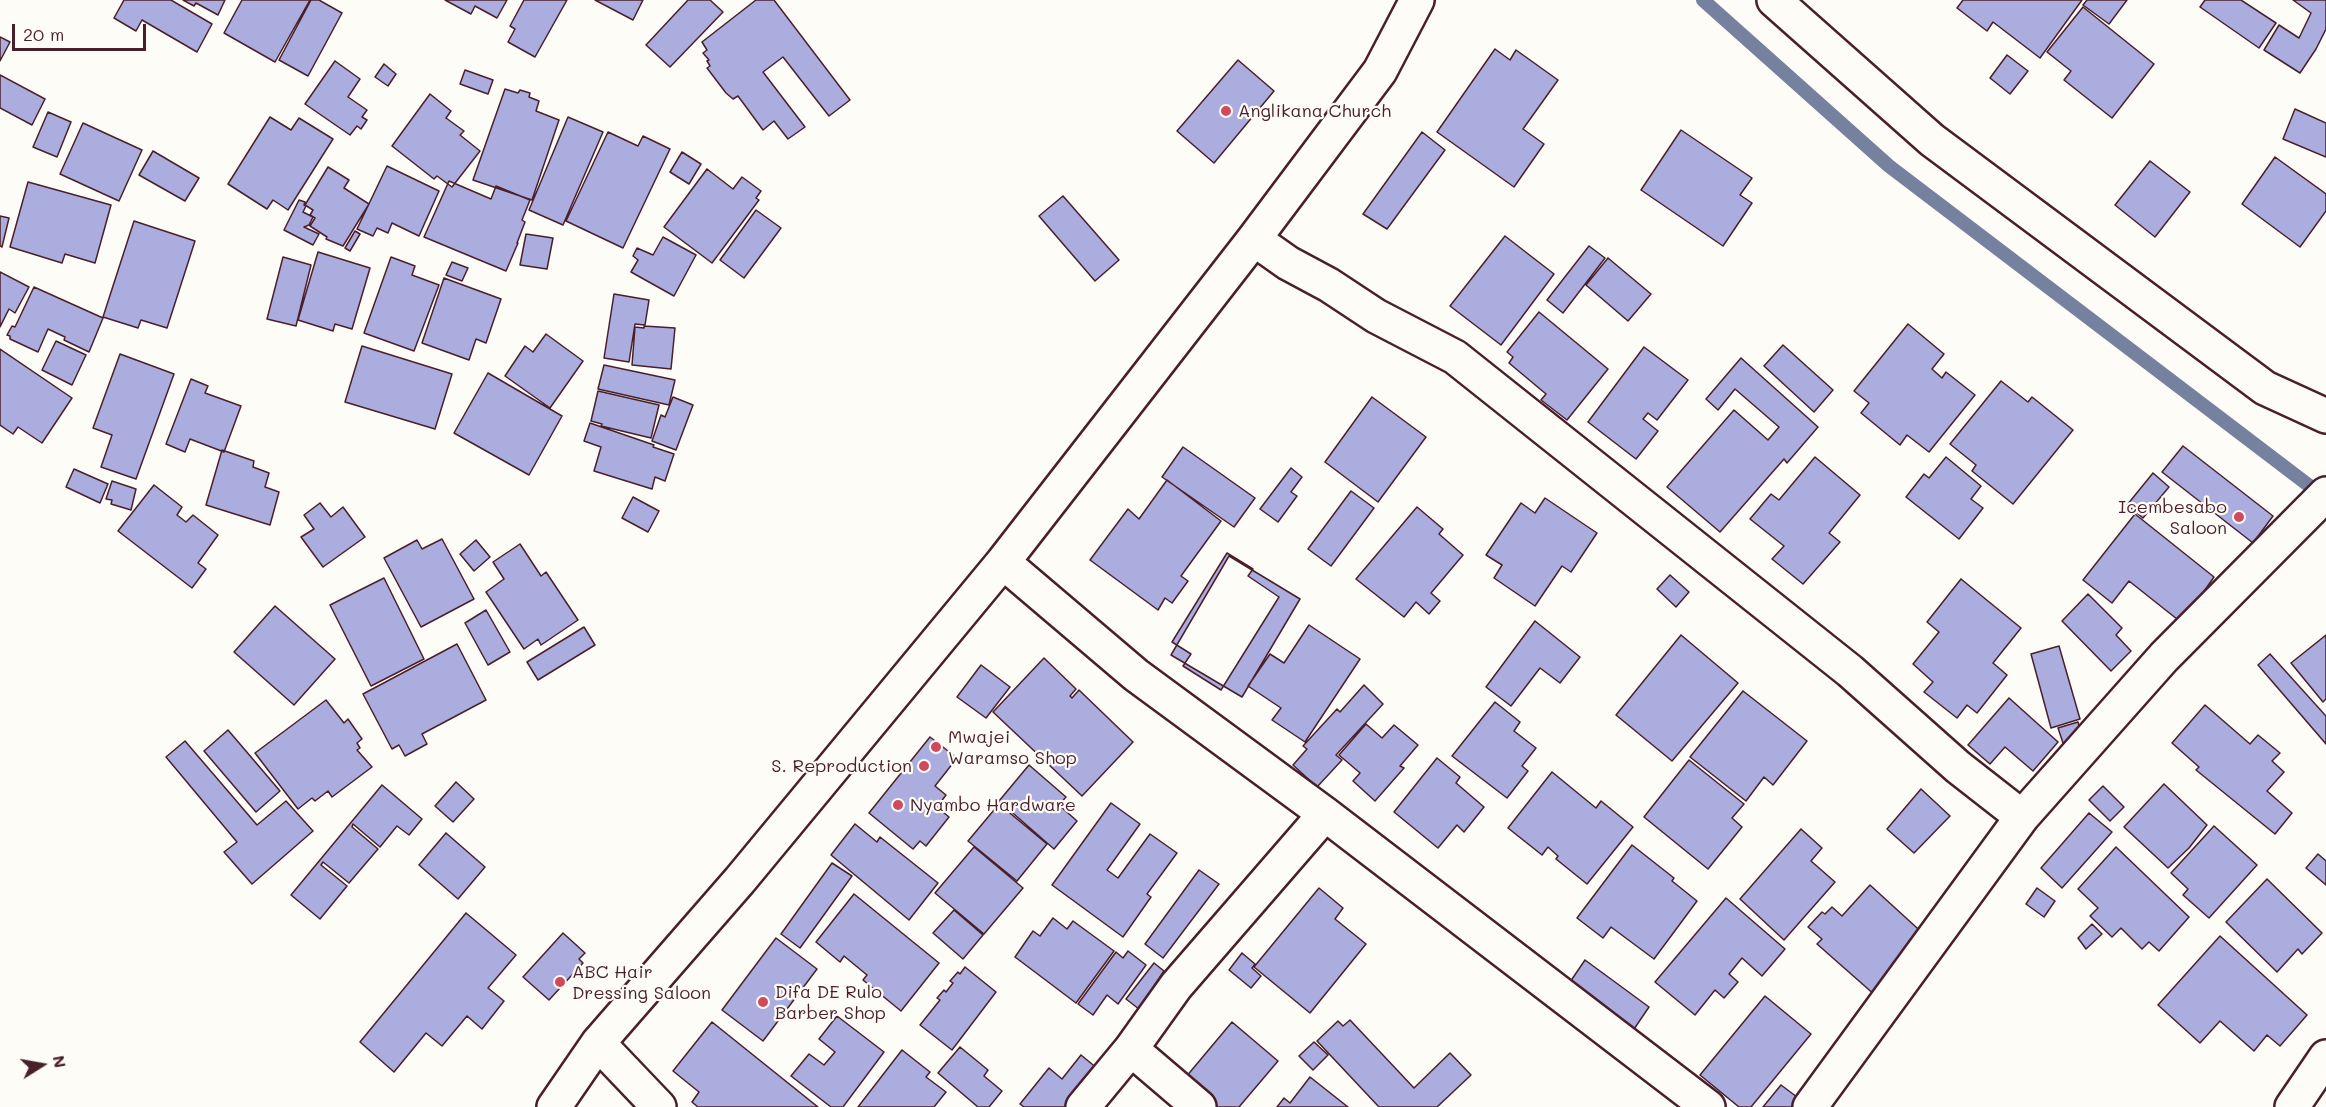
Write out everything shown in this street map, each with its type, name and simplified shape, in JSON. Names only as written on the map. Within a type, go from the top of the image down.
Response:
[{"type":"street","points":[[554,1107],[598,1043],[740,880],[1003,562],[1380,71],[1417,0]]},
{"type":"street","points":[[1774,0],[1942,147],[2265,388],[2326,416]]},
{"type":"street","points":[[1254,238],[1288,263],[1329,285],[1376,316],[1455,357],[1850,671],[1958,767],[2022,817]]},
{"type":"street","points":[[1810,1107],[2022,817],[2164,657],[2326,494]]},
{"type":"street","points":[[1003,562],[1136,675],[1325,814],[1708,1107]]},
{"type":"street","points":[[1083,1107],[1131,1049],[1176,986],[1325,814]]},
{"type":"street","points":[[598,1043],[659,1107]]},
{"type":"street","points":[[1131,1049],[1199,1107]]},
{"type":"street","points":[[2292,1107],[2326,1057]]},
{"type":"building","points":[[124,0],[171,0],[212,24],[197,52],[142,20],[136,31],[114,18]]},
{"type":"building","points":[[183,0],[225,0],[218,15],[196,3],[194,6]]},
{"type":"building","points":[[242,0],[310,0],[275,62],[224,33]]},
{"type":"building","points":[[311,0],[319,0],[342,13],[308,76],[279,60]]},
{"type":"building","points":[[445,0],[507,0],[497,18],[475,6],[471,14]]},
{"type":"building","points":[[524,0],[567,0],[535,57],[508,42],[515,29],[510,26]]},
{"type":"building","points":[[595,0],[643,0],[633,20]]},
{"type":"building","points":[[688,0],[710,0],[723,12],[670,67],[646,45]]},
{"type":"building","points":[[756,0],[774,0],[850,100],[829,116],[783,57],[763,72],[805,127],[788,139],[774,121],[763,130],[738,96],[733,99],[726,93],[707,68],[710,66],[707,61],[709,60],[703,53],[707,50],[702,42]]},
{"type":"building","points":[[1963,0],[2082,0],[2040,58],[1993,22],[1987,31],[1957,8]]},
{"type":"building","points":[[2087,0],[2127,0],[2109,24],[2083,5]]},
{"type":"building","points":[[2205,0],[2241,0],[2276,23],[2259,48],[2200,7]]},
{"type":"building","points":[[2293,0],[2326,0],[2326,29],[2300,73],[2264,50],[2279,25],[2299,38],[2311,13]]},
{"type":"building","points":[[2083,7],[2154,64],[2112,118],[2064,80],[2071,71],[2047,52]]},
{"type":"building","points":[[0,37],[10,42],[0,61]]},
{"type":"building","points":[[1495,49],[1510,60],[1516,50],[1558,80],[1523,129],[1544,144],[1514,187],[1437,132]]},
{"type":"building","points":[[2007,55],[2028,71],[2010,94],[1990,78]]},
{"type":"building","name":"Anglikana Church","points":[[1238,60],[1274,91],[1214,163],[1177,131]]},
{"type":"building","points":[[335,61],[360,79],[348,97],[367,110],[362,117],[367,120],[361,129],[357,126],[350,135],[305,104]]},
{"type":"building","points":[[384,64],[396,74],[388,86],[375,77]]},
{"type":"building","points":[[465,70],[493,80],[488,94],[460,84]]},
{"type":"building","points":[[0,75],[45,99],[32,125],[0,108]]},
{"type":"building","points":[[505,89],[518,93],[520,90],[530,93],[529,97],[539,101],[536,111],[559,120],[532,200],[473,180]]},
{"type":"building","points":[[430,94],[451,111],[446,118],[464,131],[460,135],[480,151],[452,187],[437,176],[434,179],[392,146]]},
{"type":"building","points":[[2295,109],[2326,123],[2326,157],[2283,139]]},
{"type":"building","points":[[48,112],[71,122],[57,157],[33,147]]},
{"type":"building","points":[[270,117],[291,130],[299,118],[333,139],[288,210],[273,200],[267,209],[228,184]]},
{"type":"building","points":[[568,117],[603,132],[563,225],[529,210]]},
{"type":"building","points":[[83,123],[142,150],[119,201],[60,174]]},
{"type":"building","points":[[1681,130],[1752,178],[1740,195],[1752,203],[1723,246],[1641,190]]},
{"type":"building","points":[[608,132],[638,146],[643,136],[670,149],[623,248],[566,221]]},
{"type":"building","points":[[1422,132],[1445,150],[1387,229],[1363,214]]},
{"type":"building","points":[[153,151],[199,178],[185,201],[139,175]]},
{"type":"building","points":[[682,152],[701,164],[689,184],[670,172]]},
{"type":"building","points":[[2275,157],[2326,194],[2326,211],[2300,247],[2242,204]]},
{"type":"building","points":[[2150,161],[2190,192],[2155,237],[2115,205]]},
{"type":"building","points":[[387,166],[439,191],[419,236],[392,223],[388,233],[377,228],[373,236],[357,229]]},
{"type":"building","points":[[328,167],[349,180],[344,188],[369,204],[343,246],[326,239],[327,237],[310,226],[315,218],[310,215],[313,210],[305,205]]},
{"type":"building","points":[[707,169],[733,189],[742,177],[761,191],[756,198],[759,200],[712,263],[664,227]]},
{"type":"building","points":[[449,181],[491,199],[496,186],[530,200],[522,220],[525,222],[518,243],[506,271],[424,237]]},
{"type":"building","points":[[28,182],[111,205],[95,263],[65,254],[62,263],[10,247]]},
{"type":"building","points":[[1063,196],[1119,260],[1095,281],[1039,216]]},
{"type":"building","points":[[299,200],[305,202],[303,212],[313,217],[309,225],[304,227],[319,234],[313,245],[284,230]]},
{"type":"building","points":[[756,210],[781,228],[744,278],[720,260]]},
{"type":"building","points":[[0,216],[9,218],[2,247],[0,246]]},
{"type":"building","points":[[134,221],[195,241],[167,328],[141,320],[138,328],[103,317]]},
{"type":"building","points":[[355,231],[360,234],[350,251],[345,248]]},
{"type":"building","points":[[526,234],[553,238],[547,269],[520,265]]},
{"type":"building","points":[[1505,236],[1554,274],[1501,345],[1450,306]]},
{"type":"building","points":[[663,237],[696,255],[674,296],[631,272],[638,260],[633,256],[637,248],[653,255]]},
{"type":"building","points":[[1589,246],[1605,258],[1563,313],[1547,300]]},
{"type":"building","points":[[318,252],[370,268],[352,329],[335,324],[333,331],[298,320]]},
{"type":"building","points":[[283,257],[311,265],[296,326],[267,319]]},
{"type":"building","points":[[391,257],[415,266],[412,275],[439,285],[414,351],[364,333]]},
{"type":"building","points":[[1608,258],[1651,294],[1628,321],[1586,285]]},
{"type":"building","points":[[452,262],[468,268],[462,281],[446,275]]},
{"type":"building","points":[[0,272],[29,287],[15,313],[9,309],[0,327]]},
{"type":"building","points":[[444,278],[501,299],[486,343],[476,339],[469,360],[422,343]]},
{"type":"building","points":[[34,287],[103,318],[89,352],[48,329],[38,352],[10,339],[7,335],[12,326],[15,327]]},
{"type":"building","points":[[614,294],[649,300],[645,325],[635,324],[629,362],[604,358]]},
{"type":"building","points":[[1539,312],[1608,369],[1567,420],[1541,400],[1546,394],[1509,363],[1513,357],[1507,352]]},
{"type":"building","points":[[1908,324],[1944,354],[1932,369],[1942,378],[1946,372],[1975,395],[1929,452],[1907,435],[1900,445],[1861,413],[1869,403],[1854,391]]},
{"type":"building","points":[[644,326],[675,328],[671,369],[632,365],[635,327],[644,328]]},
{"type":"building","points":[[546,334],[583,361],[550,408],[505,376],[525,346],[533,352]]},
{"type":"building","points":[[56,341],[86,355],[72,385],[42,370]]},
{"type":"building","points":[[1783,345],[1833,390],[1814,412],[1764,366]]},
{"type":"building","points":[[362,346],[452,374],[435,429],[345,402]]},
{"type":"building","points":[[1644,347],[1688,380],[1657,420],[1648,413],[1643,419],[1658,431],[1636,459],[1588,422]]},
{"type":"building","points":[[0,349],[72,398],[42,443],[18,427],[13,434],[0,425]]},
{"type":"building","points":[[120,354],[174,374],[136,479],[101,467],[112,435],[93,428]]},
{"type":"building","points":[[1741,358],[1818,427],[1787,463],[1784,459],[1720,532],[1667,487],[1734,410],[1768,440],[1779,427],[1735,389],[1718,410],[1706,399]]},
{"type":"building","points":[[604,365],[675,380],[669,405],[598,389]]},
{"type":"building","points":[[488,373],[562,416],[529,475],[454,433]]},
{"type":"building","points":[[191,379],[208,386],[205,393],[241,406],[224,452],[190,439],[185,452],[166,444]]},
{"type":"building","points":[[2001,381],[2028,402],[2032,397],[2073,430],[2013,504],[1972,471],[1976,465],[1950,444]]},
{"type":"building","points":[[598,391],[659,405],[651,438],[601,426],[602,424],[591,421]]},
{"type":"building","points":[[673,397],[693,405],[676,450],[652,441],[661,415],[665,417]]},
{"type":"building","points":[[1372,397],[1426,437],[1378,502],[1325,462]]},
{"type":"building","points":[[590,423],[674,454],[665,481],[655,477],[652,489],[594,471],[601,447],[584,441]]},
{"type":"building","points":[[2183,446],[2273,516],[2253,543],[2162,472]]},
{"type":"building","points":[[1183,447],[1255,498],[1234,527],[1162,477]]},
{"type":"building","points":[[222,450],[254,461],[253,467],[269,473],[265,487],[279,492],[270,525],[206,505]]},
{"type":"building","points":[[1815,457],[1860,495],[1829,533],[1840,542],[1803,584],[1772,559],[1784,546],[1750,519],[1771,494],[1779,500]]},
{"type":"building","points":[[1946,457],[1981,486],[1971,499],[1983,508],[1959,539],[1906,497],[1924,474],[1929,478]]},
{"type":"building","points":[[1291,468],[1302,477],[1291,492],[1297,496],[1278,522],[1260,509]]},
{"type":"building","points":[[74,469],[108,484],[100,503],[66,487]]},
{"type":"building","points":[[2153,473],[2169,487],[2143,518],[2127,505]]},
{"type":"building","points":[[1167,480],[1221,521],[1181,576],[1188,581],[1172,603],[1165,598],[1158,610],[1090,560],[1128,509],[1139,519]]},
{"type":"building","points":[[112,481],[136,489],[131,510],[111,504],[112,500],[106,499]]},
{"type":"building","points":[[154,485],[182,507],[177,515],[186,522],[193,515],[218,535],[198,563],[206,569],[192,588],[118,531]]},
{"type":"building","points":[[1351,491],[1374,508],[1331,566],[1308,549]]},
{"type":"building","points":[[633,497],[659,511],[648,532],[622,518]]},
{"type":"building","points":[[1545,498],[1597,533],[1571,572],[1562,566],[1535,606],[1494,578],[1502,565],[1486,555],[1521,503],[1535,513]]},
{"type":"building","points":[[320,503],[331,517],[343,507],[365,537],[323,567],[301,537],[314,529],[304,515]]},
{"type":"building","points":[[1417,507],[1443,529],[1439,534],[1463,555],[1431,593],[1440,601],[1429,614],[1416,602],[1404,617],[1356,579]]},
{"type":"building","points":[[2135,514],[2214,577],[2200,597],[2207,602],[2187,627],[2129,581],[2112,603],[2083,580]]},
{"type":"building","points":[[442,539],[474,599],[421,627],[384,558],[417,540],[422,549]]},
{"type":"building","points":[[476,540],[490,557],[474,571],[460,554]]},
{"type":"building","points":[[520,544],[541,576],[546,572],[578,620],[541,645],[538,639],[524,649],[486,592],[504,579],[493,562]]},
{"type":"building","points":[[1227,553],[1253,569],[1248,576],[1279,597],[1221,690],[1183,666],[1191,654],[1172,642]]},
{"type":"building","points":[[1229,556],[1300,599],[1242,697],[1171,655]]},
{"type":"building","points":[[1670,575],[1689,592],[1676,607],[1657,589]]},
{"type":"building","points":[[384,578],[424,659],[371,686],[330,605]]},
{"type":"building","points":[[1961,579],[2021,628],[1993,663],[2007,675],[1977,713],[1967,705],[1957,718],[1924,692],[1933,682],[1913,664],[1939,632],[1927,622]]},
{"type":"building","points":[[2088,594],[2122,628],[2116,635],[2131,651],[2111,671],[2062,621]]},
{"type":"building","points":[[275,606],[335,659],[294,705],[234,652]]},
{"type":"building","points":[[486,610],[510,652],[488,665],[465,623]]},
{"type":"building","points":[[1535,621],[1580,657],[1560,683],[1540,668],[1511,706],[1486,687]]},
{"type":"building","points":[[1309,625],[1360,659],[1305,742],[1272,720],[1281,708],[1248,686],[1270,654],[1284,663]]},
{"type":"building","points":[[584,627],[595,645],[538,680],[527,662]]},
{"type":"building","points":[[1681,635],[1738,683],[1672,761],[1616,715]]},
{"type":"building","points":[[2326,635],[2326,699],[2323,702],[2291,663]]},
{"type":"building","points":[[457,644],[486,700],[422,734],[427,744],[405,756],[399,745],[392,749],[363,694]]},
{"type":"building","points":[[2059,646],[2080,719],[2051,728],[2031,654]]},
{"type":"building","points":[[2270,654],[2326,716],[2326,744],[2258,665]]},
{"type":"building","points":[[1044,658],[1076,689],[1070,696],[1072,698],[1079,690],[1133,742],[1082,796],[993,712]]},
{"type":"building","points":[[981,665],[1010,687],[986,718],[957,697]]},
{"type":"building","points":[[1364,685],[1383,704],[1336,755],[1342,760],[1317,787],[1293,765],[1307,749],[1303,746],[1337,709],[1340,712]]},
{"type":"building","points":[[1743,691],[1807,741],[1773,785],[1764,777],[1746,801],[1690,757]]},
{"type":"building","points":[[2009,698],[2058,742],[2033,771],[2005,747],[1990,764],[1968,745]]},
{"type":"building","points":[[326,700],[344,723],[348,719],[362,739],[357,743],[360,748],[357,750],[372,767],[332,797],[328,791],[315,801],[312,798],[298,809],[255,753]]},
{"type":"building","points":[[1495,702],[1520,722],[1514,731],[1536,748],[1522,766],[1528,771],[1507,798],[1452,756]]},
{"type":"building","points":[[2205,705],[2250,744],[2258,735],[2280,753],[2272,761],[2284,772],[2267,791],[2292,813],[2275,834],[2196,770],[2199,767],[2172,743]]},
{"type":"building","points":[[2078,722],[2082,738],[2063,743],[2058,728]]},
{"type":"building","points":[[1366,724],[1382,738],[1394,725],[1418,745],[1400,766],[1404,768],[1375,801],[1353,781],[1360,773],[1339,755]]},
{"type":"building","points":[[228,730],[280,791],[256,812],[204,751]]},
{"type":"building","points":[[930,737],[957,758],[935,786],[946,795],[937,807],[949,817],[926,846],[920,841],[913,849],[869,813]]},
{"type":"building","points":[[185,741],[257,825],[286,801],[313,831],[252,884],[224,852],[237,842],[166,757]]},
{"type":"building","points":[[1437,758],[1460,777],[1456,783],[1484,807],[1464,832],[1457,825],[1438,848],[1394,812]]},
{"type":"building","points":[[1689,760],[1744,804],[1732,818],[1742,827],[1708,869],[1644,817]]},
{"type":"building","points":[[1029,765],[1066,797],[1059,805],[1077,821],[1054,849],[999,801]]},
{"type":"building","points":[[1552,772],[1596,808],[1601,801],[1633,827],[1587,884],[1556,859],[1558,856],[1548,847],[1542,855],[1508,828]]},
{"type":"building","points":[[456,782],[474,799],[453,822],[435,806]]},
{"type":"building","points":[[2164,784],[2207,825],[2189,848],[2168,868],[2124,827]]},
{"type":"building","points":[[382,785],[422,819],[409,835],[397,826],[380,847],[353,824],[352,827],[378,849],[349,883],[323,862],[321,865],[347,886],[320,919],[291,895]]},
{"type":"building","points":[[2103,786],[2124,807],[2110,821],[2089,800]]},
{"type":"building","points":[[1921,789],[1950,816],[1914,853],[1887,829]]},
{"type":"building","points":[[1111,803],[1140,824],[1107,870],[1118,878],[1150,834],[1177,853],[1147,894],[1151,897],[1123,937],[1052,885]]},
{"type":"building","points":[[999,804],[1047,844],[1017,881],[968,841]]},
{"type":"building","points":[[2089,813],[2112,832],[2062,888],[2041,868]]},
{"type":"building","points":[[855,824],[877,842],[880,837],[938,883],[909,920],[831,855]]},
{"type":"building","points":[[2214,826],[2257,865],[2209,918],[2183,895],[2188,889],[2171,873]]},
{"type":"building","points":[[1801,829],[1822,848],[1811,861],[1835,882],[1784,940],[1740,899]]},
{"type":"building","points":[[446,833],[485,867],[458,899],[419,865]]},
{"type":"building","points":[[1632,845],[1674,878],[1672,881],[1697,901],[1654,959],[1611,927],[1603,938],[1577,918]]},
{"type":"building","points":[[974,847],[1023,888],[984,934],[935,893]]},
{"type":"building","points":[[2116,847],[2189,917],[2159,951],[2149,942],[2142,949],[2121,928],[2112,937],[2090,916],[2098,908],[2078,889]]},
{"type":"building","points":[[2318,854],[2326,861],[2326,885],[2306,868]]},
{"type":"building","points":[[832,863],[852,876],[800,948],[781,934]]},
{"type":"building","points":[[1199,870],[1219,884],[1163,958],[1145,944]]},
{"type":"building","points":[[2267,879],[2322,933],[2302,954],[2298,949],[2277,972],[2226,922]]},
{"type":"building","points":[[1870,885],[1928,938],[1876,996],[1817,944],[1822,939],[1808,927],[1822,912],[1825,914],[1832,907],[1842,916]]},
{"type":"building","points":[[1319,888],[1343,908],[1335,919],[1366,944],[1310,1013],[1254,967]]},
{"type":"building","points":[[2037,888],[2055,901],[2044,917],[2026,904]]},
{"type":"building","points":[[854,894],[939,963],[901,1011],[863,980],[867,975],[844,956],[840,962],[816,942]]},
{"type":"building","points":[[1726,898],[1785,949],[1762,976],[1742,958],[1729,974],[1738,982],[1724,998],[1715,990],[1695,1015],[1655,982]]},
{"type":"building","points":[[954,910],[983,935],[963,959],[933,933]]},
{"type":"building","points":[[466,913],[516,955],[488,988],[504,1001],[482,1029],[467,1016],[442,1046],[426,1033],[394,1072],[360,1042]]},
{"type":"building","points":[[1053,918],[1067,929],[1073,921],[1114,951],[1076,1003],[1015,957],[1033,931],[1040,936]]},
{"type":"building","points":[[2092,924],[2102,934],[2086,949],[2078,938]]},
{"type":"building","points":[[563,933],[585,953],[579,959],[583,963],[549,1000],[523,977]]},
{"type":"building","points":[[2220,936],[2307,1015],[2280,1046],[2267,1035],[2254,1051],[2220,1021],[2200,1043],[2158,1005]]},
{"type":"building","points":[[776,938],[817,969],[763,1041],[722,1010]]},
{"type":"building","points":[[1128,951],[1146,965],[1118,1004],[1107,995],[1093,1015],[1078,1004],[1116,952],[1123,958]]},
{"type":"building","points":[[1242,953],[1255,964],[1252,968],[1261,976],[1251,988],[1229,970]]},
{"type":"building","points":[[1585,960],[1649,1007],[1632,1032],[1568,985]]},
{"type":"building","points":[[1154,963],[1164,971],[1154,986],[1164,995],[1148,1016],[1126,999]]},
{"type":"building","points":[[965,967],[996,992],[952,1050],[920,1025],[940,1000],[937,998],[953,983],[950,981]]},
{"type":"building","points":[[1765,996],[1811,1034],[1751,1107],[1739,1107],[1700,1075]]},
{"type":"building","points":[[837,1016],[884,1052],[843,1107],[831,1107],[791,1076],[809,1054],[824,1065],[835,1052],[819,1039]]},
{"type":"building","points":[[1350,1020],[1414,1088],[1450,1053],[1471,1075],[1437,1107],[1379,1107],[1317,1041],[1338,1021],[1343,1026]]},
{"type":"building","points":[[712,1022],[818,1107],[698,1107],[692,1102],[699,1092],[673,1071]]},
{"type":"building","points":[[1232,1022],[1278,1061],[1239,1107],[1196,1107],[1175,1090]]},
{"type":"building","points":[[1314,1042],[1328,1055],[1313,1070],[1299,1056]]},
{"type":"building","points":[[960,1047],[988,1070],[984,1076],[1002,1091],[989,1107],[978,1107],[938,1073]]},
{"type":"building","points":[[902,1050],[930,1072],[926,1077],[946,1092],[934,1107],[858,1107]]},
{"type":"building","points":[[1081,1055],[1104,1074],[1077,1107],[1024,1107],[1020,1104],[1049,1068],[1062,1079]]},
{"type":"building","points":[[1310,1077],[1348,1107],[1277,1107],[1284,1098],[1290,1103]]},
{"type":"building","points":[[1781,1085],[1801,1100],[1795,1107],[1763,1107]]},
{"type":"waterway","points":[[1703,0],[1889,166],[2324,497]]},
{"type":"place","name":"Anglikana Church","points":[[1226,111]]},
{"type":"place","name":"Icembesabo Saloon","points":[[2239,517]]},
{"type":"place","name":"Mwajei Waramso Shop","points":[[936,747]]},
{"type":"place","name":"S. Reproduction","points":[[924,766]]},
{"type":"place","name":"Nyambo Hardware","points":[[898,805]]},
{"type":"place","name":"ABC Hair Dressing Saloon","points":[[560,982]]},
{"type":"place","name":"Difa DE Rulo Barber Shop","points":[[763,1002]]}]
